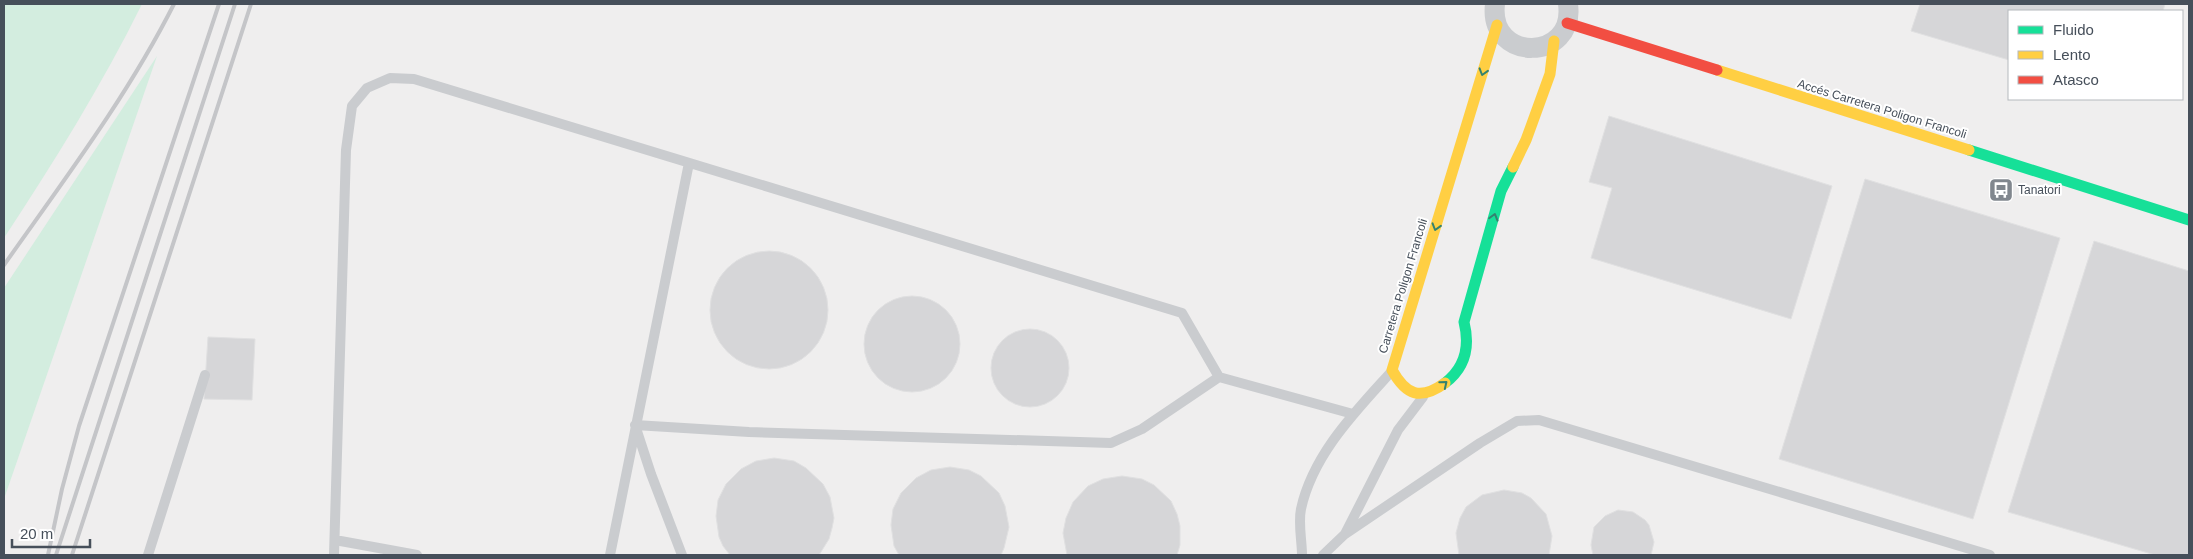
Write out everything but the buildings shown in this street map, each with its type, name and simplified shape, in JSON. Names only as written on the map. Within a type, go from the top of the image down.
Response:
[{"type":"street","points":[[1495,4],[1497,25],[1504,37],[1521,47],[1542,47],[1554,41],[1562,33],[1567,14]]},
{"type":"street","name":"Accés Carretera Poligon Francoli","points":[[1567,14],[2189,220]]},
{"type":"street","name":"Carretera Poligon Francoli","points":[[1426,393],[1411,392],[1397,383],[1392,370],[1497,25]]},
{"type":"street","points":[[1426,393],[1441,389],[1454,376],[1464,360],[1468,338],[1464,322],[1501,191],[1526,140],[1550,74],[1554,41]]},
{"type":"lane","points":[[334,555],[346,150],[352,106],[367,88],[390,78],[414,79],[1182,312],[1220,377],[1353,414]]},
{"type":"lane","points":[[610,555],[689,163]]},
{"type":"lane","points":[[1302,555],[1301,510],[1314,473],[1343,425],[1392,370]]},
{"type":"lane","points":[[148,555],[205,375]]},
{"type":"lane","points":[[635,425],[749,432],[1111,443],[1142,429],[1220,377]]},
{"type":"lane","points":[[1345,534],[1398,430],[1426,393]]},
{"type":"lane","points":[[1323,555],[1345,534],[1480,443],[1517,421],[1539,420],[1990,555]]},
{"type":"lane","points":[[635,425],[651,474],[682,555]]},
{"type":"lane","points":[[334,540],[417,555]]},
{"type":"green space","points":[[4,4],[142,4],[111,64],[77,123],[4,238]]},
{"type":"green space","points":[[157,56],[4,499],[4,288]]},
{"type":"railway","points":[[4,265],[72,170],[115,105],[156,38],[174,4]]},
{"type":"railway","points":[[48,555],[62,489],[79,426],[219,4]]},
{"type":"railway","points":[[56,555],[235,4]]},
{"type":"railway","points":[[72,555],[251,4]]},
{"type":"traffic: fast","points":[[1969,150],[2189,220]]},
{"type":"traffic: fast","points":[[1445,383],[1458,370],[1465,356],[1467,339],[1464,322],[1501,191],[1513,167]]},
{"type":"traffic: slow","points":[[1445,383],[1428,392],[1414,393],[1403,385],[1392,370],[1497,25]]},
{"type":"traffic: slow","points":[[1513,167],[1526,140],[1550,74],[1554,41]]},
{"type":"traffic: slow","points":[[1717,70],[1969,150]]},
{"type":"traffic: jam","points":[[1567,23],[1717,70]]},
{"type":"place","name":"Tanatori","points":[[2001,190]]}]
